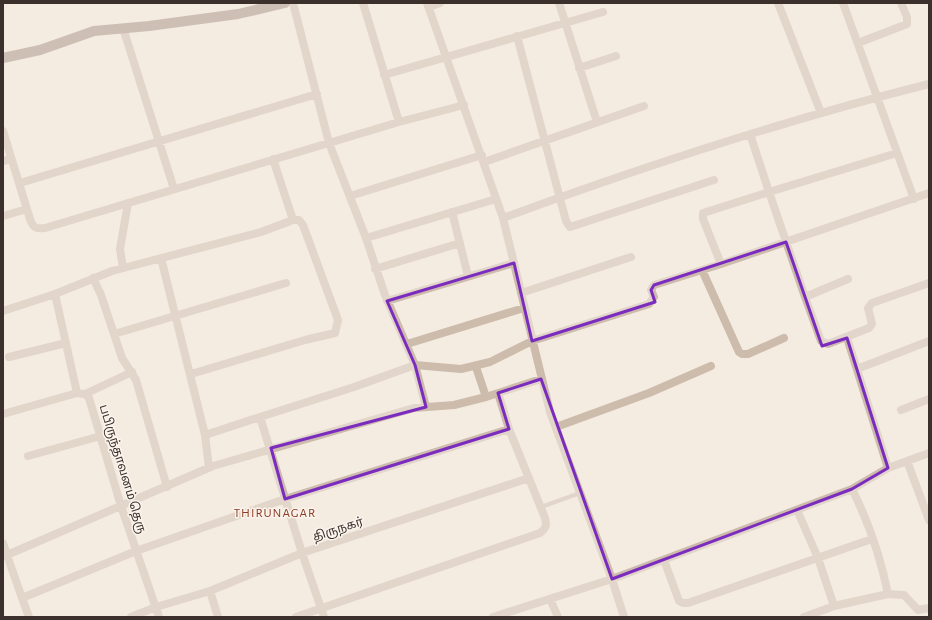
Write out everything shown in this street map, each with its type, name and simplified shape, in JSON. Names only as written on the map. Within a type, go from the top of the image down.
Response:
[{"type":"main road","points":[[3,58],[40,50],[94,31],[238,14],[285,3]]},
{"type":"street","points":[[293,3],[329,143],[366,238],[375,269],[387,301],[415,364],[426,407]]},
{"type":"street","points":[[363,3],[399,122]]},
{"type":"street","points":[[440,3],[428,5],[503,218],[541,379],[556,427],[612,579],[624,617]]},
{"type":"street","points":[[558,3],[597,122]]},
{"type":"street","points":[[778,3],[821,113]]},
{"type":"street","points":[[843,3],[914,199]]},
{"type":"street","points":[[858,43],[907,24],[907,17],[901,3]]},
{"type":"street","points":[[384,75],[603,12]]},
{"type":"street","points":[[122,28],[174,189]]},
{"type":"street","points":[[517,36],[560,197],[568,225],[570,227],[575,227],[714,180]]},
{"type":"street","points":[[579,68],[616,56]]},
{"type":"street","points":[[503,218],[560,197],[750,134],[876,97],[929,84]]},
{"type":"street","points":[[20,183],[159,140],[317,94]]},
{"type":"street","points":[[3,131],[32,226],[37,228],[45,228],[399,122],[464,105]]},
{"type":"street","points":[[350,196],[545,140],[644,106]]},
{"type":"street","points":[[750,134],[820,341],[828,344],[865,331],[872,324],[868,308],[869,305],[929,283]]},
{"type":"street","points":[[721,264],[703,213],[897,153]]},
{"type":"street","points":[[3,161],[11,159]]},
{"type":"street","points":[[273,160],[293,220]]},
{"type":"street","points":[[205,435],[354,387],[415,364],[446,369],[476,366],[490,362],[532,341],[649,304],[654,297],[651,290],[654,285],[721,264],[929,193]]},
{"type":"street","points":[[366,238],[496,199]]},
{"type":"street","points":[[123,268],[120,249],[128,203]]},
{"type":"street","points":[[3,216],[27,209]]},
{"type":"street","points":[[452,212],[468,276]]},
{"type":"street","points":[[3,311],[55,294],[93,278],[123,268],[261,232],[293,220],[299,220],[303,225],[338,320],[335,333],[305,340],[191,374]]},
{"type":"street","points":[[375,269],[460,243]]},
{"type":"street","points":[[521,293],[631,257]]},
{"type":"street","points":[[161,258],[205,435],[208,468]]},
{"type":"street","points":[[387,301],[514,263]]},
{"type":"street","points":[[702,270],[739,352],[742,354],[748,354],[784,338]]},
{"type":"street","points":[[93,278],[122,358],[132,372],[141,392],[168,487]]},
{"type":"street","points":[[806,297],[848,279]]},
{"type":"street","points":[[114,334],[286,283]]},
{"type":"street","name":"பபிருந்தாவனம் தெரு","points":[[55,294],[66,343],[81,394],[89,398],[136,551],[160,617]]},
{"type":"street","points":[[406,344],[524,308]]},
{"type":"street","points":[[847,338],[888,468]]},
{"type":"street","points":[[857,369],[929,341]]},
{"type":"street","points":[[9,357],[66,343]]},
{"type":"street","points":[[476,366],[486,397]]},
{"type":"street","points":[[556,427],[649,393],[711,366]]},
{"type":"street","points":[[3,414],[81,394],[132,372]]},
{"type":"street","points":[[5,556],[168,487],[208,468],[271,448],[414,408],[454,405],[486,397],[541,379]]},
{"type":"street","points":[[296,617],[540,533],[545,529],[547,524],[509,429],[498,393]]},
{"type":"street","points":[[901,410],[929,399]]},
{"type":"street","points":[[260,417],[271,448],[302,553],[322,607],[324,617]]},
{"type":"street","points":[[22,598],[136,551],[286,499],[509,429]]},
{"type":"street","points":[[28,456],[101,436]]},
{"type":"street","points":[[497,616],[612,579],[852,490],[888,468],[929,453]]},
{"type":"street","points":[[907,461],[926,506],[929,520]]},
{"type":"street","name":"திருநகர்","points":[[131,617],[156,607],[210,591],[302,553],[529,478]]},
{"type":"street","points":[[852,490],[872,539],[882,569],[888,594]]},
{"type":"street","points":[[797,510],[818,558],[834,606]]},
{"type":"street","points":[[664,560],[677,596],[683,603],[872,539]]},
{"type":"street","points":[[3,543],[5,556],[29,617]]},
{"type":"street","points":[[210,591],[218,617]]},
{"type":"street","points":[[804,617],[834,606],[888,594],[904,595],[918,610],[929,608]]},
{"type":"street","points":[[550,599],[558,617]]},
{"type":"lane","points":[[540,507],[580,493]]},
{"type":"highlighted area","points":[[786,242],[822,346],[847,338],[888,468],[852,489],[612,579],[541,379],[498,393],[509,429],[285,499],[271,448],[426,407],[415,365],[387,301],[514,263],[532,341],[655,302],[651,290],[654,285]]},
{"type":"district","name":"THIRUNAGAR","points":[[275,513]]}]
